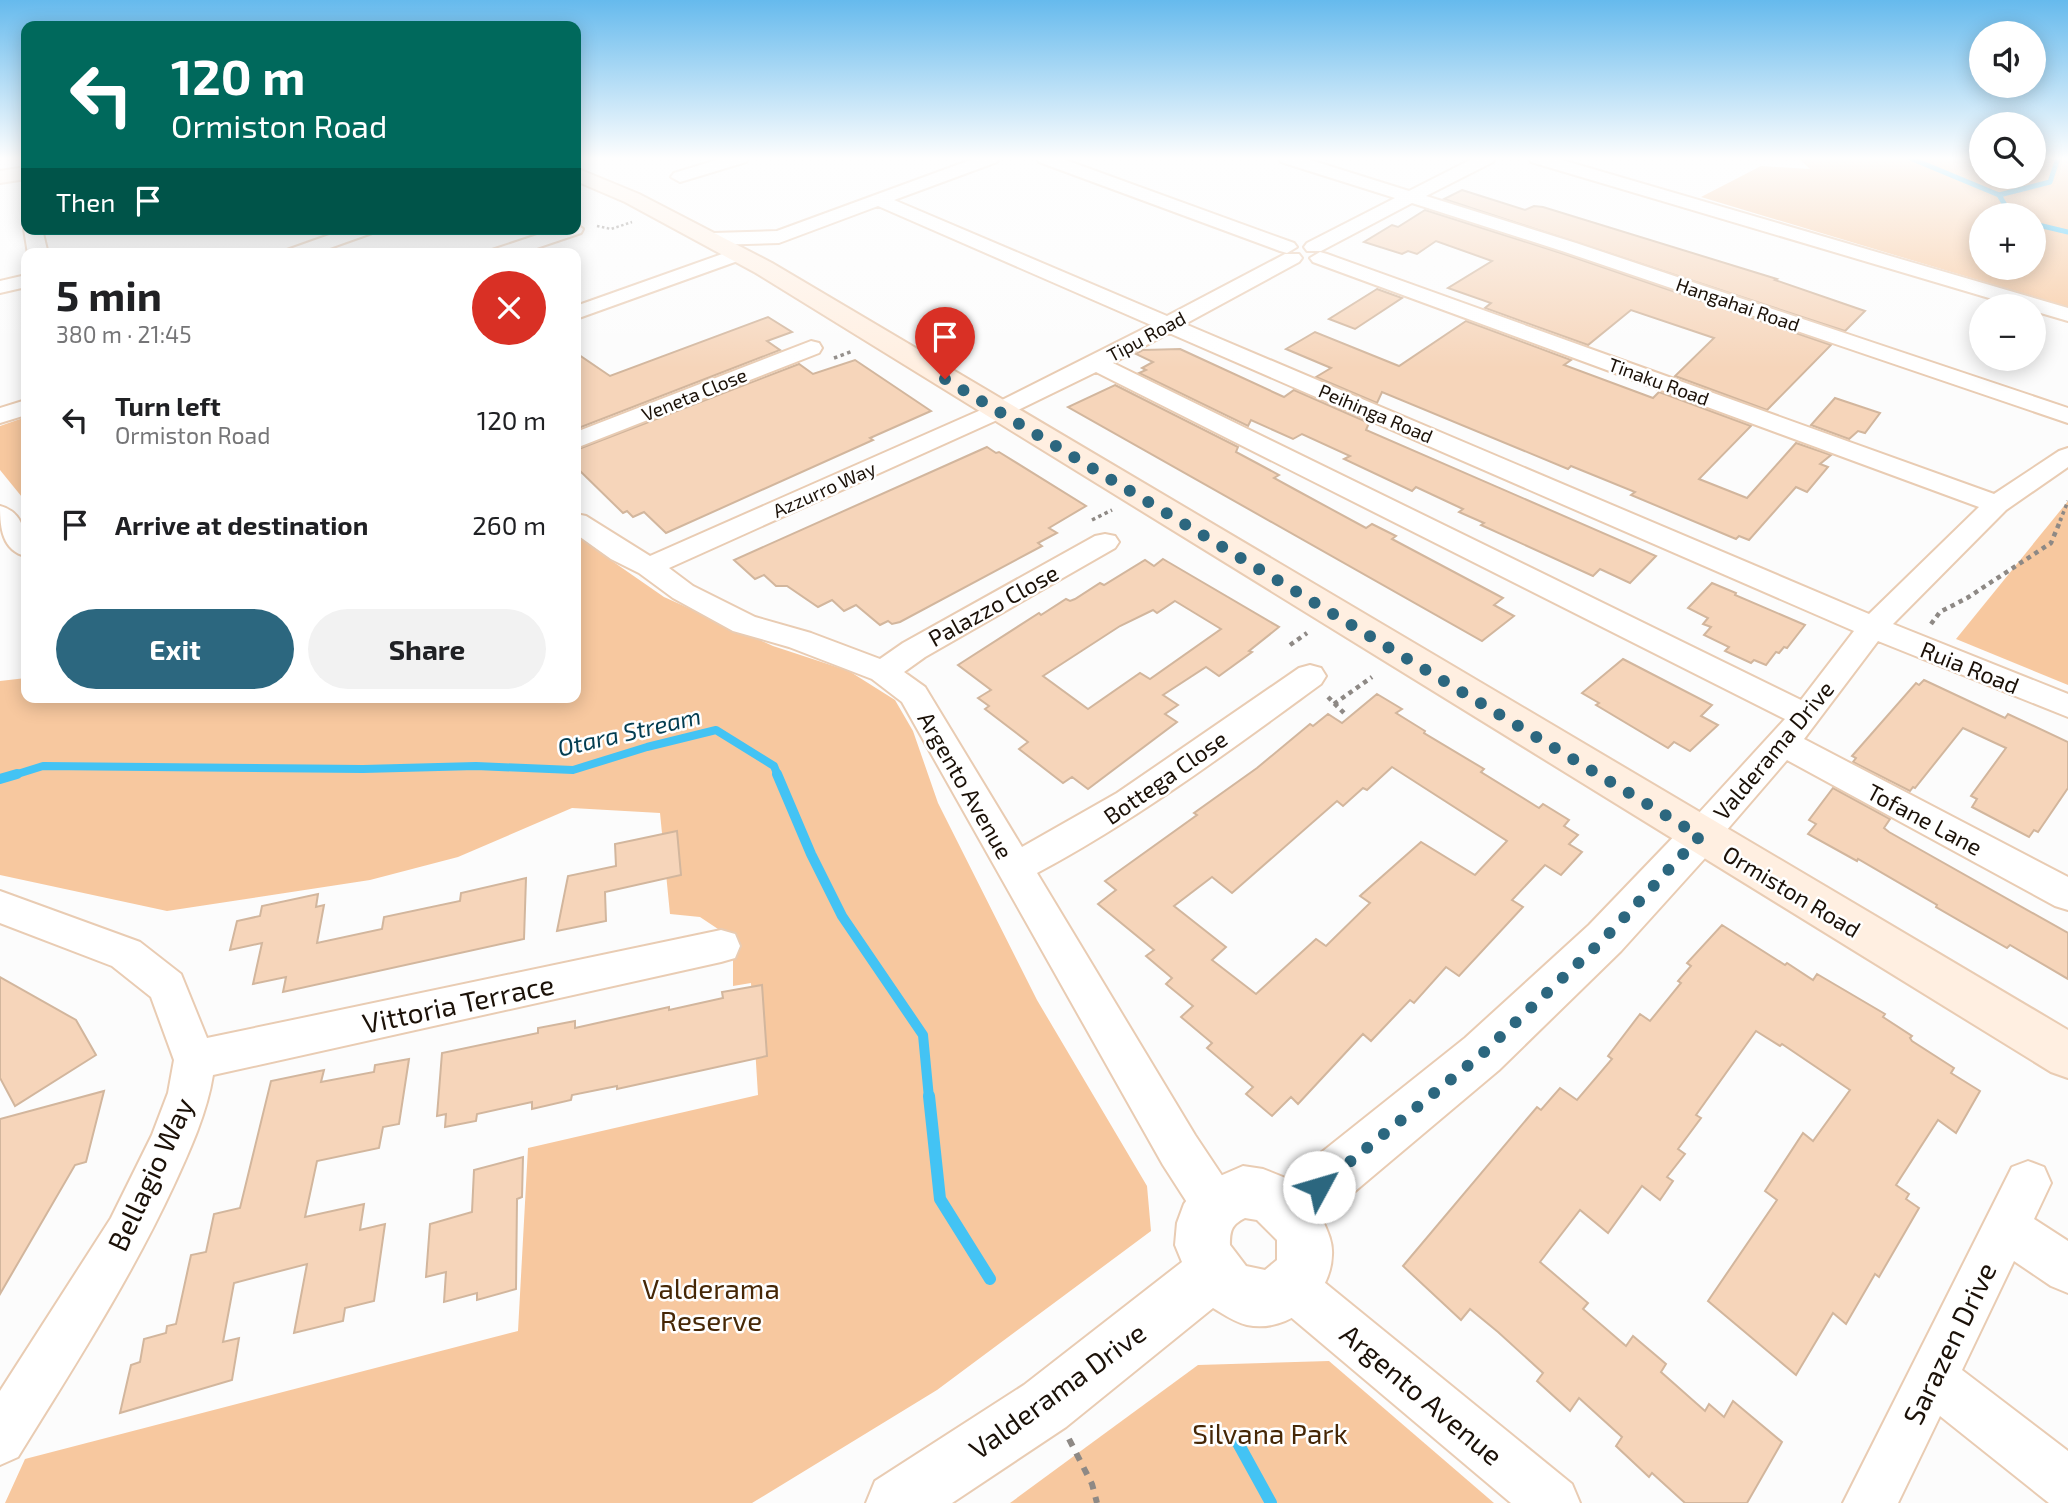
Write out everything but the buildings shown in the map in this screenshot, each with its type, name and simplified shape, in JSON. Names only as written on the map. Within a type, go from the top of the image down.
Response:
[{"type":"main road","name":"Ormiston Road","points":[[692,228],[752,261],[2068,1056]]},
{"type":"street","points":[[713,239],[779,237],[803,228]]},
{"type":"street","name":"Peihinga Road","points":[[944,228],[1873,628]]},
{"type":"street","points":[[1226,228],[1290,253],[1297,244],[1317,252],[1358,228]]},
{"type":"street","name":"Hangahai Road","points":[[1509,228],[2068,416]]},
{"type":"street","points":[[1774,228],[2068,315]]},
{"type":"street","points":[[312,248],[348,235]]},
{"type":"street","points":[[517,248],[556,235]]},
{"type":"street","points":[[581,312],[752,261],[779,237]]},
{"type":"street","name":"Tinaku Road","points":[[1317,252],[1997,504]]},
{"type":"street","name":"Tipu Road","points":[[998,411],[1096,363],[1290,253]]},
{"type":"street","points":[[0,287],[21,282]]},
{"type":"street","name":"Veneta Close","points":[[581,439],[811,348]]},
{"type":"street","points":[[1096,363],[1806,716]]},
{"type":"street","points":[[0,416],[21,409]]},
{"type":"street","name":"Azzurro Way","points":[[649,567],[998,411]]},
{"type":"street","name":"Valderama Drive","points":[[1289,1212],[1482,1054],[1605,938],[1806,716],[1873,628],[1997,504],[2068,456]]},
{"type":"street","name":"Argento Avenue","points":[[581,525],[621,553],[649,567],[682,592],[744,624],[800,640],[883,672],[914,695],[930,718],[1013,868],[1214,1205]]},
{"type":"street","name":"Palazzo Close","points":[[883,672],[1099,531]]},
{"type":"street","name":"Ruia Road","points":[[1873,628],[2068,706]]},
{"type":"street","name":"Bottega Close","points":[[1013,868],[1068,842],[1112,815],[1310,676]]},
{"type":"street","name":"Tofane Lane","points":[[1782,742],[2068,895]]},
{"type":"street","points":[[7,918],[126,954],[167,986],[195,1060]]},
{"type":"street","name":"Vittoria Terrace","points":[[195,1060],[721,946]]},
{"type":"street","name":"Bellagio Way","points":[[0,1439],[127,1234],[170,1144],[189,1093],[195,1060]]},
{"type":"street","name":"Sarazen Drive","points":[[1870,1503],[2028,1183]]},
{"type":"street","points":[[1243,1192],[1275,1200],[1289,1212],[1303,1236],[1305,1250],[1304,1264],[1291,1286],[1270,1297],[1258,1298],[1234,1291],[1213,1273],[1204,1256],[1202,1237],[1205,1219],[1214,1205],[1227,1196],[1243,1192]]},
{"type":"street","points":[[2006,1227],[2068,1269]]},
{"type":"street","name":"Valderama Drive","points":[[897,1503],[1045,1406],[1213,1273]]},
{"type":"street","name":"Argento Avenue","points":[[1291,1286],[1553,1503]]},
{"type":"street","points":[[1932,1378],[2068,1484]]},
{"type":"path","points":[[834,358],[857,349]]},
{"type":"path","points":[[1933,629],[1930,623],[1940,612],[1967,598],[2051,543],[2068,501]]},
{"type":"path","points":[[1099,531],[1112,510]]},
{"type":"path","points":[[1290,646],[1307,633]]},
{"type":"path","points":[[1334,704],[1373,677]]},
{"type":"path","points":[[1068,1438],[1092,1484],[1097,1503]]},
{"type":"green space","points":[[1805,228],[1969,228],[1969,277]]},
{"type":"green space","points":[[2046,228],[2068,228],[2068,307],[2046,300],[2046,294],[2025,294],[1978,280],[2046,280]]},
{"type":"green space","points":[[21,419],[21,496],[0,470],[0,426]]},
{"type":"green space","points":[[2068,501],[2068,685],[1956,639]]},
{"type":"green space","name":"Valderama Reserve","points":[[581,539],[664,597],[773,646],[849,671],[895,700],[913,731],[938,803],[1037,1000],[1147,1186],[1151,1231],[937,1390],[752,1503],[5,1503],[25,1459],[518,1331],[528,1148],[758,1095],[751,983],[733,986],[733,939],[700,917],[670,914],[660,813],[572,808],[458,857],[370,880],[167,911],[0,875],[0,681],[21,679],[21,703],[581,703]]},
{"type":"green space","name":"Silvana Park","points":[[1329,1361],[1494,1503],[1010,1503],[1198,1365]]},
{"type":"waterway","points":[[2052,228],[2068,232]]},
{"type":"waterway","name":"Otara Stream","points":[[11,776],[43,766],[363,769],[476,766],[573,770],[647,747],[716,730],[774,766],[778,776]]},
{"type":"waterway","name":"Otara Stream","points":[[0,779],[17,774]]},
{"type":"waterway","name":"Otara Stream","points":[[777,774],[811,854],[842,916],[923,1035],[929,1098]]},
{"type":"waterway","name":"Otara Stream","points":[[929,1096],[940,1199],[990,1279]]},
{"type":"waterway","name":"Otara Stream","points":[[1238,1443],[1271,1503]]},
{"type":"route","points":[[945,379],[1700,836],[1605,938],[1482,1054],[1319,1187]]}]
